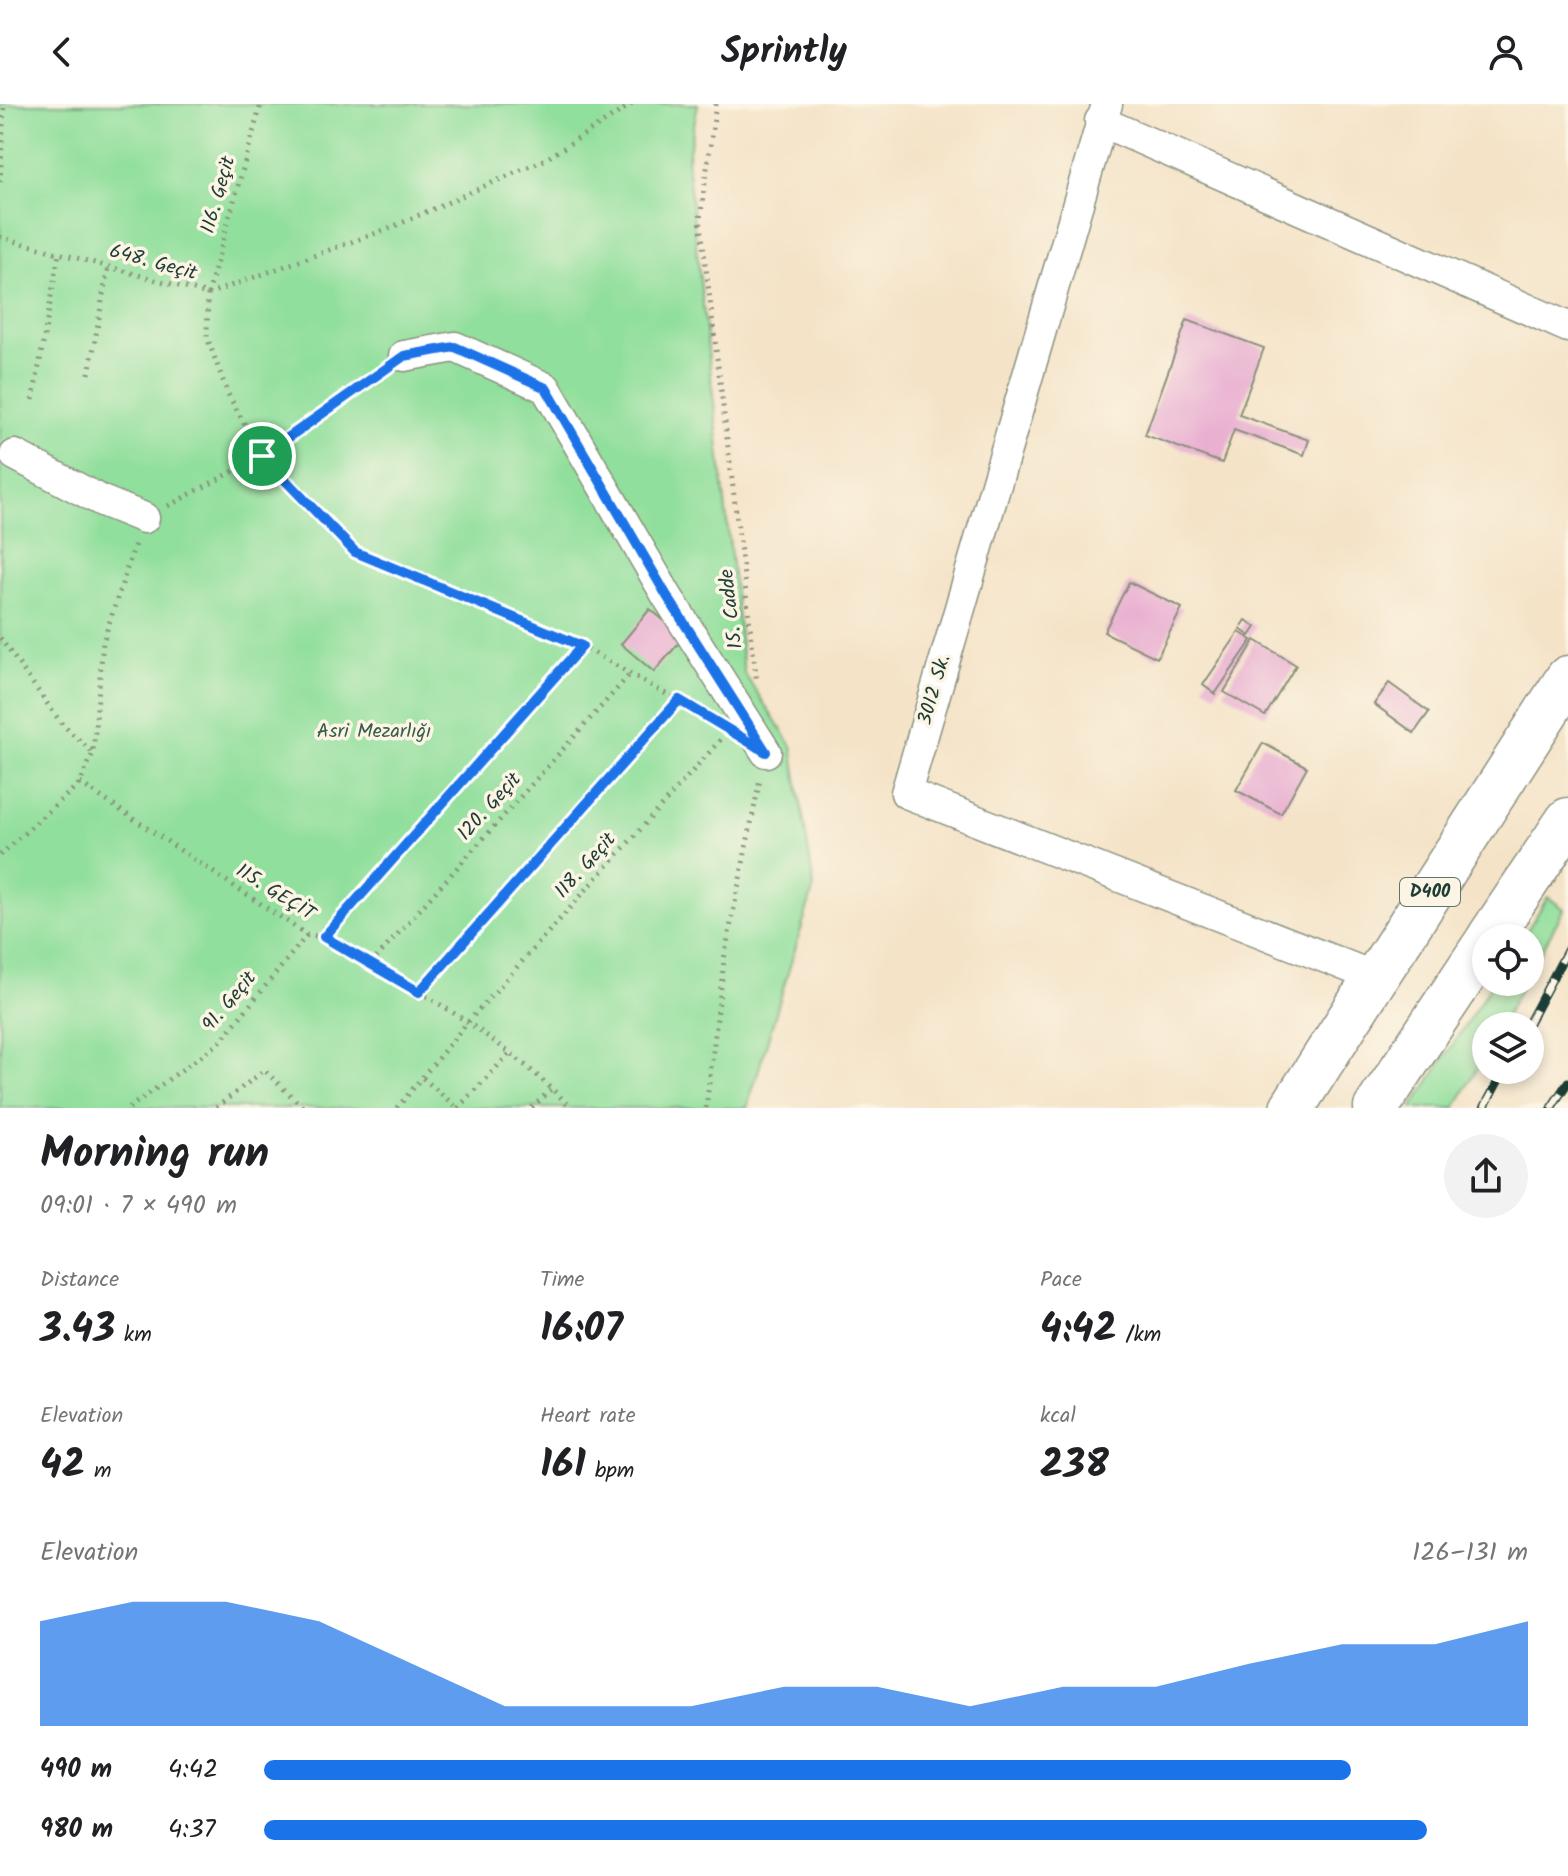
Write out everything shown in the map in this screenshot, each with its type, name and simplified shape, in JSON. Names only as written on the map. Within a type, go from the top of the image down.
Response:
[{"type":"highway","name":"D400","points":[[1292,1108],[1568,678]]},
{"type":"highway","points":[[1498,924],[1568,820]]},
{"type":"highway","points":[[1376,1108],[1472,964]]},
{"type":"street","points":[[1103,112],[1568,327]]},
{"type":"street","name":"3012 Sk.","points":[[1103,112],[906,793],[1375,977]]},
{"type":"street","points":[[404,356],[455,347],[546,388],[667,596],[766,752]]},
{"type":"street","points":[[15,455],[102,501],[144,518]]},
{"type":"path","points":[[0,182],[4,104]]},
{"type":"path","name":"116. Geçit","points":[[208,294],[261,104]]},
{"type":"path","points":[[208,294],[390,228],[531,165],[632,104]]},
{"type":"path","name":"15. Cadde","points":[[716,104],[700,219],[758,690]]},
{"type":"path","name":"648. Geçit","points":[[0,237],[208,294],[207,337],[228,394],[262,456],[355,552],[582,646],[716,723]]},
{"type":"path","points":[[33,400],[59,253]]},
{"type":"path","points":[[89,374],[108,267]]},
{"type":"path","points":[[0,855],[80,783],[93,753],[103,642],[144,518],[262,456],[404,356]]},
{"type":"path","points":[[0,638],[62,724],[93,753]]},
{"type":"path","points":[[324,937],[582,646]]},
{"type":"path","name":"120. Geçit","points":[[371,964],[632,672]]},
{"type":"path","points":[[419,992],[679,700]]},
{"type":"path","name":"118. Geçit","points":[[397,1108],[467,1023],[729,731],[766,752]]},
{"type":"path","points":[[706,1108],[725,953],[766,752]]},
{"type":"path","name":"115. GEÇİT","points":[[80,783],[307,935],[324,937],[419,992],[511,1052],[571,1108]]},
{"type":"path","name":"91. Geçit","points":[[129,1108],[219,1043],[307,935]]},
{"type":"path","points":[[423,1078],[458,1108],[511,1052]]},
{"type":"path","points":[[216,1108],[264,1070],[304,1108]]},
{"type":"path","points":[[532,1108],[552,1088]]},
{"type":"green space","name":"Asri Mezarlığı","points":[[0,104],[698,104],[687,162],[744,673],[792,746],[814,887],[747,1108],[0,1108]]},
{"type":"green space","points":[[1548,897],[1564,909],[1544,946],[1544,924],[1531,924]]},
{"type":"green space","points":[[1484,996],[1516,996],[1508,1012],[1474,1012]]},
{"type":"green space","points":[[1472,1015],[1472,1077],[1455,1108],[1412,1108]]},
{"type":"building","points":[[1187,320],[1264,348],[1239,415],[1309,440],[1304,455],[1234,430],[1222,463],[1145,435]]},
{"type":"building","points":[[1129,582],[1182,608],[1157,658],[1104,632]]},
{"type":"building","points":[[650,609],[684,637],[654,672],[621,644]]},
{"type":"building","points":[[1246,620],[1256,627],[1250,636],[1240,629]]},
{"type":"building","points":[[1239,632],[1252,640],[1215,694],[1203,685]]},
{"type":"building","points":[[1255,640],[1296,665],[1265,716],[1224,692]]},
{"type":"building","points":[[1389,683],[1429,712],[1414,733],[1374,704]]},
{"type":"building","points":[[1263,743],[1307,767],[1281,814],[1236,790]]},
{"type":"railway","points":[[1534,1012],[1568,949]]},
{"type":"railway","points":[[1551,1108],[1568,1082]]},
{"type":"railway","points":[[1484,1108],[1497,1084]]},
{"type":"route","points":[[455,347],[546,388],[667,596],[766,752],[679,700],[419,992],[324,937],[582,646],[355,552],[262,456],[404,356],[455,347]]}]
